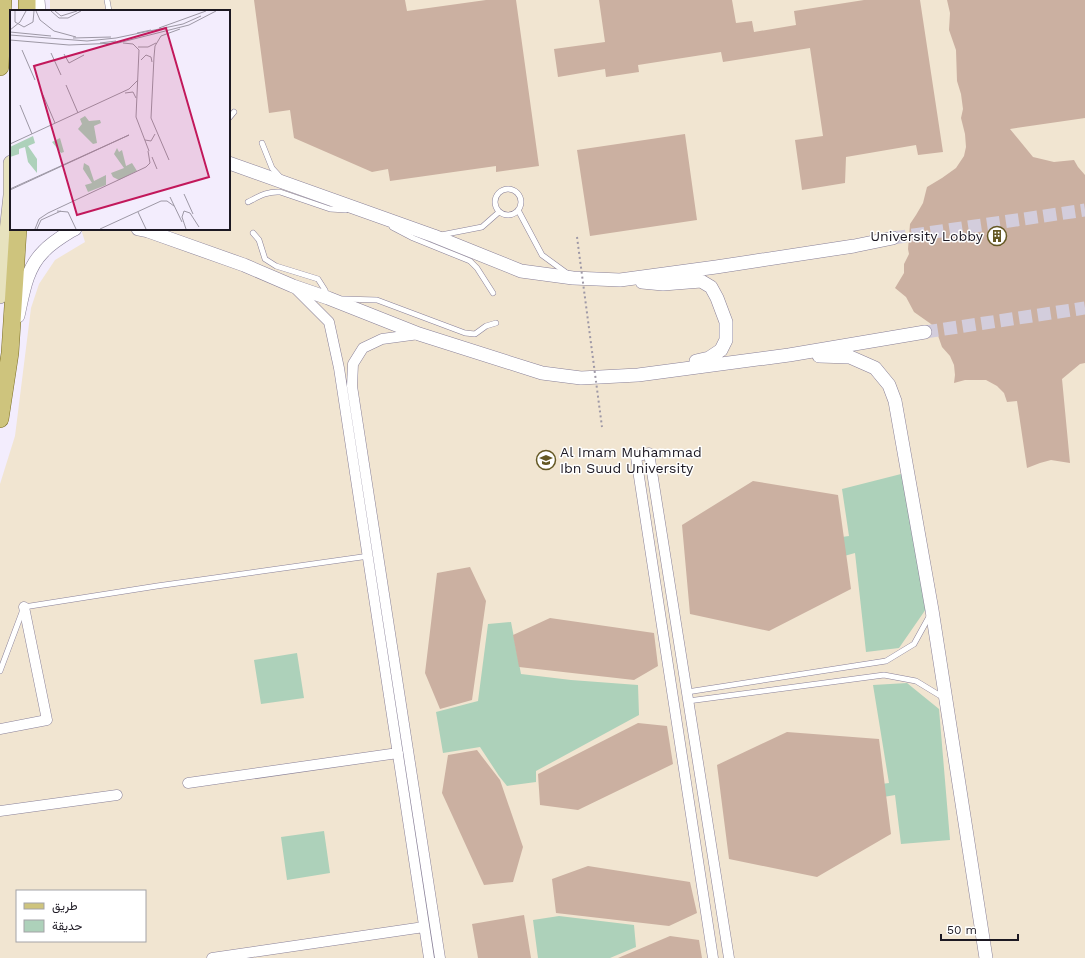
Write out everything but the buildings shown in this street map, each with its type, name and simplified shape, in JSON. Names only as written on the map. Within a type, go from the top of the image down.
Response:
[{"type":"main road","points":[[0,67],[3,0]]},
{"type":"main road","points":[[27,0],[28,10]]},
{"type":"main road","points":[[0,296],[10,205]]},
{"type":"main road","points":[[0,419],[10,353],[18,230]]},
{"type":"street","points":[[38,0],[39,10]]},
{"type":"street","points":[[232,165],[434,236],[521,270],[573,278],[663,284],[701,281],[711,287],[726,322],[726,340],[721,350],[709,358],[638,375]]},
{"type":"street","points":[[10,353],[26,282],[33,266],[42,252],[73,230]]},
{"type":"street","points":[[143,230],[244,265],[293,286],[328,298],[419,334],[542,373],[580,378],[638,375],[789,355],[926,332]]},
{"type":"street","points":[[169,230],[201,242],[244,265]]},
{"type":"street","points":[[620,280],[703,269],[893,238]]},
{"type":"street","points":[[293,286],[329,322],[339,368],[429,958]]},
{"type":"street","points":[[419,334],[382,339],[363,348],[353,364],[352,386],[440,958]]},
{"type":"street","points":[[789,355],[850,357],[875,368],[889,384],[895,401],[932,610],[986,958]]},
{"type":"street","points":[[712,958],[636,457],[650,453],[728,958]]},
{"type":"street","points":[[0,729],[47,720],[24,607]]},
{"type":"street","points":[[188,783],[398,753]]},
{"type":"street","points":[[0,811],[117,795]]},
{"type":"street","points":[[212,958],[424,927]]},
{"type":"lane","points":[[107,0],[109,10]]},
{"type":"lane","points":[[230,117],[234,112]]},
{"type":"lane","points":[[262,143],[272,168],[287,184]]},
{"type":"lane","points":[[508,189],[515,191],[520,197],[521,204],[516,213],[509,215],[499,212],[495,200],[499,193],[508,189]]},
{"type":"lane","points":[[248,202],[273,191],[330,208],[361,211],[413,238],[470,261],[477,268],[493,293]]},
{"type":"lane","points":[[518,210],[542,255],[573,278]]},
{"type":"lane","points":[[434,236],[482,227],[499,212]]},
{"type":"lane","points":[[253,233],[259,240],[265,259],[276,266],[318,279],[328,298],[376,300],[464,333],[475,334],[486,326],[496,323]]},
{"type":"lane","points":[[0,671],[24,607],[157,586],[378,555]]},
{"type":"lane","points":[[688,697],[886,661],[914,644],[932,610]]},
{"type":"lane","points":[[688,697],[884,675],[916,681],[946,699]]},
{"type":"path","points":[[577,237],[602,427]]},
{"type":"shaded area","name":"Al Imam Muhammad Ibn Suud University","points":[[50,0],[1085,0],[1085,958],[0,958],[0,484],[15,436],[31,308],[39,284],[55,260],[85,242],[81,230],[230,230],[230,10],[50,10]]},
{"type":"green space","points":[[905,473],[926,609],[899,648],[866,652],[855,553],[776,575],[798,543],[849,536],[842,489]]},
{"type":"green space","points":[[511,622],[521,674],[571,680],[638,685],[639,715],[536,771],[536,782],[507,786],[480,747],[443,753],[436,712],[478,701],[488,624]]},
{"type":"green space","points":[[297,653],[304,698],[261,704],[254,660]]},
{"type":"green space","points":[[907,683],[939,709],[950,840],[901,844],[895,795],[849,803],[835,790],[889,783],[873,685]]},
{"type":"green space","points":[[324,831],[330,873],[287,880],[281,837]]},
{"type":"green space","points":[[559,916],[634,925],[636,947],[610,958],[538,958],[533,920]]},
{"type":"tunnel","points":[[893,238],[1085,210]]},
{"type":"tunnel","points":[[925,332],[1085,308]]},
{"type":"place","name":"University Lobby","points":[[997,236]]},
{"type":"place","name":"Al Imam Muhammad Ibn Suud University","points":[[546,460]]}]
